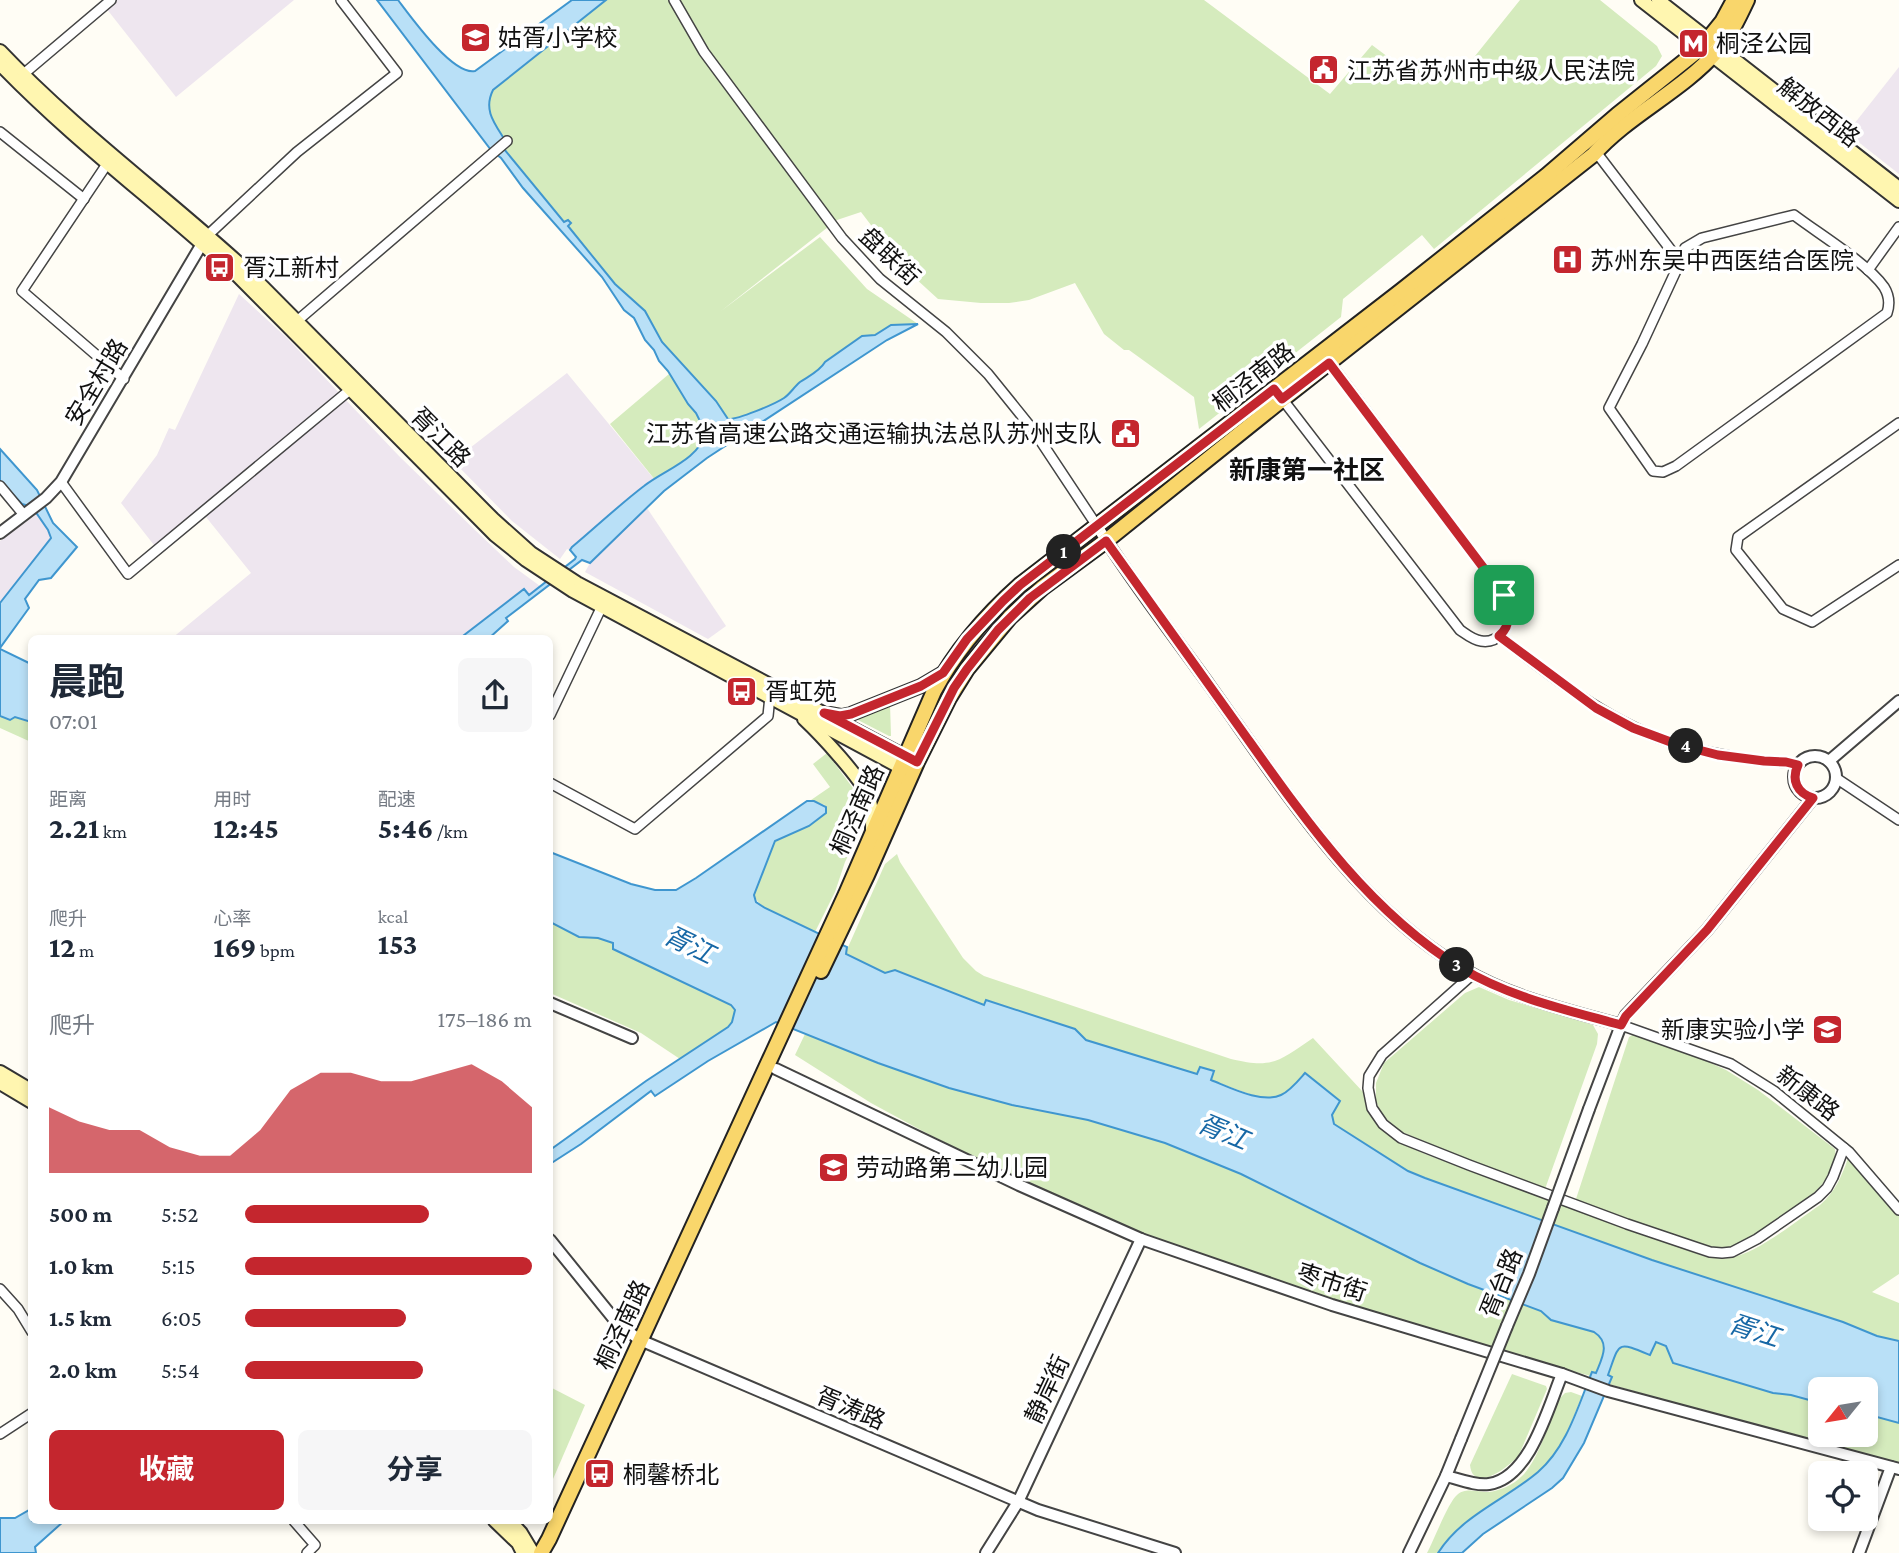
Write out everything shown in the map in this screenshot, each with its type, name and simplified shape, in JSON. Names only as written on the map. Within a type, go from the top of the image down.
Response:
[{"type":"main road","points":[[1641,0],[1710,48]]},
{"type":"main road","points":[[1658,0],[1710,48]]},
{"type":"main road","points":[[1710,48],[1734,0]]},
{"type":"main road","points":[[1710,48],[1747,0]]},
{"type":"main road","name":"桐泾南路","points":[[834,932],[872,865],[943,673],[967,639],[1003,601],[1097,526],[1278,394],[1596,152],[1606,141],[1686,78],[1710,48]]},
{"type":"main road","name":"桐泾南路","points":[[1326,357],[1617,115],[1710,48]]},
{"type":"main road","name":"解放西路","points":[[1710,48],[1899,188]]},
{"type":"main road","name":"解放西路","points":[[1710,48],[1899,201]]},
{"type":"main road","name":"胥江路","points":[[0,51],[20,78],[61,123],[107,164],[205,239],[495,535],[519,549]]},
{"type":"main road","name":"胥江路","points":[[0,64],[91,138],[298,321],[493,519],[519,549],[552,579],[585,592],[824,713],[909,765]]},
{"type":"main road","name":"桐泾南路","points":[[552,1553],[644,1342],[834,932],[872,831],[954,688],[998,630],[1030,598],[1106,541],[1278,394]]},
{"type":"main road","name":"胥江路","points":[[585,592],[602,606],[794,709],[909,765]]},
{"type":"main road","points":[[824,713],[840,716],[851,714],[921,686],[943,673]]},
{"type":"main road","points":[[794,709],[862,785],[871,804],[872,831]]},
{"type":"main road","name":"桐泾南路","points":[[541,1553],[776,1069],[788,1032]]},
{"type":"main road","points":[[0,1072],[28,1089]]},
{"type":"main road","points":[[0,1083],[28,1100]]},
{"type":"main road","points":[[498,1524],[518,1543],[523,1553]]},
{"type":"main road","points":[[513,1524],[533,1553]]},
{"type":"street","points":[[20,78],[111,0]]},
{"type":"street","points":[[205,239],[297,152],[397,72],[341,0]]},
{"type":"street","name":"盘联街","points":[[674,0],[704,51],[842,238],[880,279],[946,332],[988,374],[1034,431],[1097,526]]},
{"type":"street","points":[[0,132],[84,199]]},
{"type":"street","points":[[298,321],[507,141]]},
{"type":"street","points":[[1596,152],[1680,262]]},
{"type":"street","points":[[107,164],[22,291],[124,379]]},
{"type":"street","points":[[1794,215],[1868,270],[1885,289],[1889,305],[1887,313],[1676,466],[1663,472],[1653,471],[1609,408],[1642,344],[1685,248],[1702,238],[1794,215]]},
{"type":"street","points":[[1868,270],[1899,227]]},
{"type":"street","name":"安全村路","points":[[0,533],[46,498],[61,482],[205,239]]},
{"type":"street","points":[[1278,394],[1460,630],[1481,641],[1490,641],[1499,636],[1509,620],[1510,608],[1504,595],[1326,357]]},
{"type":"street","points":[[61,482],[128,574],[351,389]]},
{"type":"street","points":[[1899,423],[1738,537],[1735,550],[1783,609],[1812,622],[1899,565]]},
{"type":"street","points":[[0,486],[27,513]]},
{"type":"street","name":"新康路","points":[[1097,526],[1290,798],[1343,863],[1404,926],[1473,974],[1555,1007],[1621,1025],[1731,1064],[1774,1091],[1844,1148],[1899,1210]]},
{"type":"street","points":[[553,709],[602,606]]},
{"type":"street","points":[[1499,636],[1596,708],[1633,728],[1676,744],[1718,755],[1798,765]]},
{"type":"street","points":[[553,785],[635,829],[768,716],[770,696]]},
{"type":"street","points":[[1829,761],[1899,701]]},
{"type":"street","points":[[1816,756],[1829,761],[1836,772],[1836,778],[1835,785],[1826,796],[1813,798],[1800,792],[1796,786],[1795,771],[1798,765],[1803,760],[1816,756]]},
{"type":"street","points":[[1836,778],[1899,820]]},
{"type":"street","name":"胥台路","points":[[1409,1553],[1446,1476],[1529,1274],[1621,1025],[1626,1016],[1707,930],[1813,798]]},
{"type":"street","points":[[1473,974],[1382,1055],[1369,1076],[1368,1088],[1372,1108],[1383,1124],[1402,1138],[1469,1166],[1615,1219],[1710,1252],[1722,1253],[1732,1252],[1750,1243],[1818,1197],[1833,1177],[1844,1148]]},
{"type":"street","points":[[553,1004],[632,1038]]},
{"type":"street","name":"枣市街","points":[[776,1069],[1018,1185],[1140,1239],[1332,1305],[1562,1374],[1608,1391],[1895,1468]]},
{"type":"street","name":"静岸街","points":[[986,1553],[1018,1502],[1140,1239]]},
{"type":"street","name":"胥涛路","points":[[553,1244],[618,1324],[644,1342],[1038,1510],[1175,1553]]},
{"type":"street","points":[[0,1289],[28,1325]]},
{"type":"street","points":[[1446,1476],[1487,1485],[1502,1480],[1520,1467],[1531,1450],[1562,1374]]},
{"type":"street","points":[[0,1434],[28,1416]]},
{"type":"street","points":[[1859,1553],[1895,1468]]},
{"type":"street","points":[[297,1524],[315,1545],[307,1553]]},
{"type":"shaded area","points":[[106,0],[294,0],[176,97],[102,3]]},
{"type":"shaded area","points":[[1899,67],[1899,174],[1847,133]]},
{"type":"shaded area","points":[[239,294],[287,338],[399,456],[476,531],[514,567],[540,586],[528,595],[523,589],[464,635],[176,635],[251,573],[206,517],[161,554],[121,503],[157,455],[169,428],[175,430]]},
{"type":"shaded area","points":[[567,373],[654,479],[570,550],[567,549],[560,559],[512,521],[453,461]]},
{"type":"shaded area","points":[[647,508],[726,626],[708,639],[585,572],[590,563]]},
{"type":"shaded area","points":[[37,514],[48,530],[50,540],[0,603],[0,541]]},
{"type":"green space","name":"桐泾公园","points":[[606,0],[1204,0],[1330,94],[1372,45],[1400,66],[1463,71],[1520,0],[1600,0],[1657,46],[1662,56],[1656,66],[1434,249],[1422,235],[1343,299],[1341,317],[1199,429],[1194,397],[1104,334],[1075,283],[1029,300],[1009,303],[938,299],[903,267],[861,212],[837,220],[721,311],[820,237],[867,289],[918,324],[887,340],[707,458],[664,491],[610,424],[669,374],[659,361],[668,350],[645,311],[615,284],[504,148],[488,106],[492,90]]},
{"type":"green space","points":[[890,704],[891,736],[854,718]]},
{"type":"green space","points":[[0,716],[10,720],[14,717],[28,721],[28,741],[0,728]]},
{"type":"green space","points":[[827,753],[858,795],[862,827],[815,932],[772,912],[754,895],[775,841],[809,826],[825,805],[811,800],[830,787],[813,764]]},
{"type":"green space","points":[[897,854],[963,958],[984,976],[1245,1062],[1275,1061],[1313,1038],[1363,1092],[1377,1124],[1397,1141],[1425,1154],[1703,1256],[1730,1258],[1741,1255],[1776,1236],[1830,1195],[1848,1158],[1899,1215],[1899,1274],[1872,1292],[1899,1303],[1899,1341],[1877,1336],[1843,1322],[1652,1260],[1408,1171],[1334,1124],[1332,1115],[1339,1101],[1285,1093],[1273,1098],[1252,1095],[1211,1080],[1213,1072],[1197,1074],[1086,1040],[1075,1029],[987,1000],[984,1005],[895,970],[885,973],[845,954],[885,864]]},
{"type":"green space","points":[[553,924],[579,937],[598,938],[614,943],[613,949],[731,1005],[735,1010],[728,1027],[680,1059],[641,1033],[553,994]]},
{"type":"green space","points":[[1479,987],[1509,1000],[1593,1025],[1598,1034],[1597,1044],[1545,1189],[1402,1132],[1383,1116],[1376,1101],[1376,1083],[1384,1063],[1465,993]]},
{"type":"green space","points":[[805,1034],[949,1088],[1012,1105],[1088,1120],[1165,1143],[1241,1174],[1420,1263],[1541,1311],[1551,1320],[1594,1332],[1602,1338],[1604,1346],[1596,1374],[1591,1376],[1486,1349],[1165,1243],[995,1167],[871,1103],[795,1055]]},
{"type":"green space","points":[[1634,1034],[1649,1035],[1726,1070],[1758,1090],[1835,1149],[1834,1164],[1827,1178],[1816,1191],[1785,1216],[1733,1248],[1718,1249],[1575,1202],[1629,1037]]},
{"type":"green space","points":[[1656,1342],[1773,1393],[1808,1400],[1808,1440],[1609,1384],[1612,1378],[1607,1375],[1619,1347],[1626,1345],[1650,1354]]},
{"type":"green space","points":[[1512,1374],[1546,1386],[1547,1389],[1519,1455],[1500,1471],[1478,1478],[1473,1474],[1470,1465]]},
{"type":"green space","points":[[553,1389],[585,1405],[553,1479]]},
{"type":"green space","points":[[1571,1392],[1582,1396],[1565,1436],[1547,1463],[1459,1528],[1438,1553],[1427,1553],[1457,1495],[1468,1491],[1497,1490],[1522,1476],[1538,1451],[1560,1398]]},
{"type":"green space","points":[[1878,1417],[1899,1423],[1899,1464],[1835,1447],[1878,1447]]},
{"type":"water","points":[[377,0],[398,0],[444,55],[466,70],[475,71],[572,0],[606,0],[493,90],[490,112],[508,145],[504,149],[564,222],[568,220],[571,223],[568,226],[615,284],[645,311],[662,342],[716,401],[728,419],[756,411],[784,398],[825,362],[862,336],[875,335],[891,325],[918,324],[887,340],[707,458],[664,491],[590,563],[582,560],[506,618],[508,621],[492,635],[464,635],[524,589],[529,595],[575,559],[570,550],[572,547],[644,486],[688,457],[702,442],[706,433],[696,413],[645,340],[634,318],[624,310],[602,277],[523,188],[501,158],[491,150]]},
{"type":"water","points":[[0,449],[37,490],[53,523],[77,547],[51,578],[39,580],[25,599],[29,608],[0,648],[0,603],[51,538],[37,514],[29,506],[22,504],[0,481]]},
{"type":"water","points":[[0,649],[28,663],[28,721],[15,717],[10,720],[0,716]]},
{"type":"water","name":"胥江","points":[[807,801],[814,801],[826,807],[826,813],[809,826],[775,841],[754,895],[756,902],[765,908],[847,947],[846,954],[885,973],[895,970],[984,1005],[986,1000],[1075,1029],[1086,1040],[1197,1074],[1200,1067],[1214,1071],[1211,1080],[1255,1096],[1281,1095],[1305,1073],[1340,1101],[1332,1115],[1334,1124],[1408,1171],[1652,1260],[1843,1322],[1877,1336],[1899,1341],[1899,1423],[1878,1417],[1878,1377],[1808,1377],[1808,1400],[1773,1393],[1673,1363],[1666,1346],[1656,1342],[1650,1355],[1621,1347],[1608,1375],[1612,1377],[1584,1443],[1563,1478],[1483,1534],[1462,1553],[1438,1553],[1459,1528],[1538,1472],[1557,1451],[1571,1425],[1592,1372],[1596,1373],[1602,1356],[1604,1346],[1594,1332],[1551,1320],[1541,1311],[1420,1263],[1241,1174],[1165,1143],[1088,1120],[1012,1105],[949,1088],[776,1022],[708,1061],[655,1096],[651,1091],[553,1162],[553,1148],[646,1081],[728,1027],[735,1010],[731,1005],[613,949],[613,943],[598,938],[579,937],[553,924],[553,853],[631,884],[655,890],[676,890]]},
{"type":"water","points":[[28,1511],[28,1524],[61,1524],[35,1547],[36,1553],[0,1553],[0,1518],[15,1518]]},
{"type":"place","name":"姑胥小学校","points":[[475,37]]},
{"type":"place","name":"桐泾公园","points":[[1693,43]]},
{"type":"place","name":"江苏省苏州市中级人民法院","points":[[1324,70]]},
{"type":"place","name":"苏州东吴中西医结合医院","points":[[1567,260]]},
{"type":"place","name":"胥江新村","points":[[220,267]]},
{"type":"place","name":"江苏省高速公路交通运输执法总队苏州支队","points":[[1125,433]]},
{"type":"place","name":"胥虹苑","points":[[742,691]]},
{"type":"place","name":"新康实验小学","points":[[1828,1029]]},
{"type":"place","name":"劳动路第二幼儿园","points":[[833,1167]]},
{"type":"place","name":"桐馨桥北","points":[[600,1474]]},
{"type":"district","name":"新康第一社区","points":[[1307,470]]},
{"type":"route","points":[[1329,363],[1504,595],[1510,608],[1509,620],[1499,636],[1596,708],[1633,728],[1676,744],[1718,755],[1798,765],[1794,779],[1796,786],[1800,792],[1813,798],[1707,930],[1626,1016],[1621,1025],[1555,1007],[1489,982],[1463,969],[1426,944],[1383,907],[1317,833],[1290,798],[1106,541],[1042,588],[998,630],[954,688],[917,762],[824,713],[840,716],[851,714],[928,683],[943,673],[967,639],[1020,585],[1274,389],[1282,399],[1329,363]]}]
